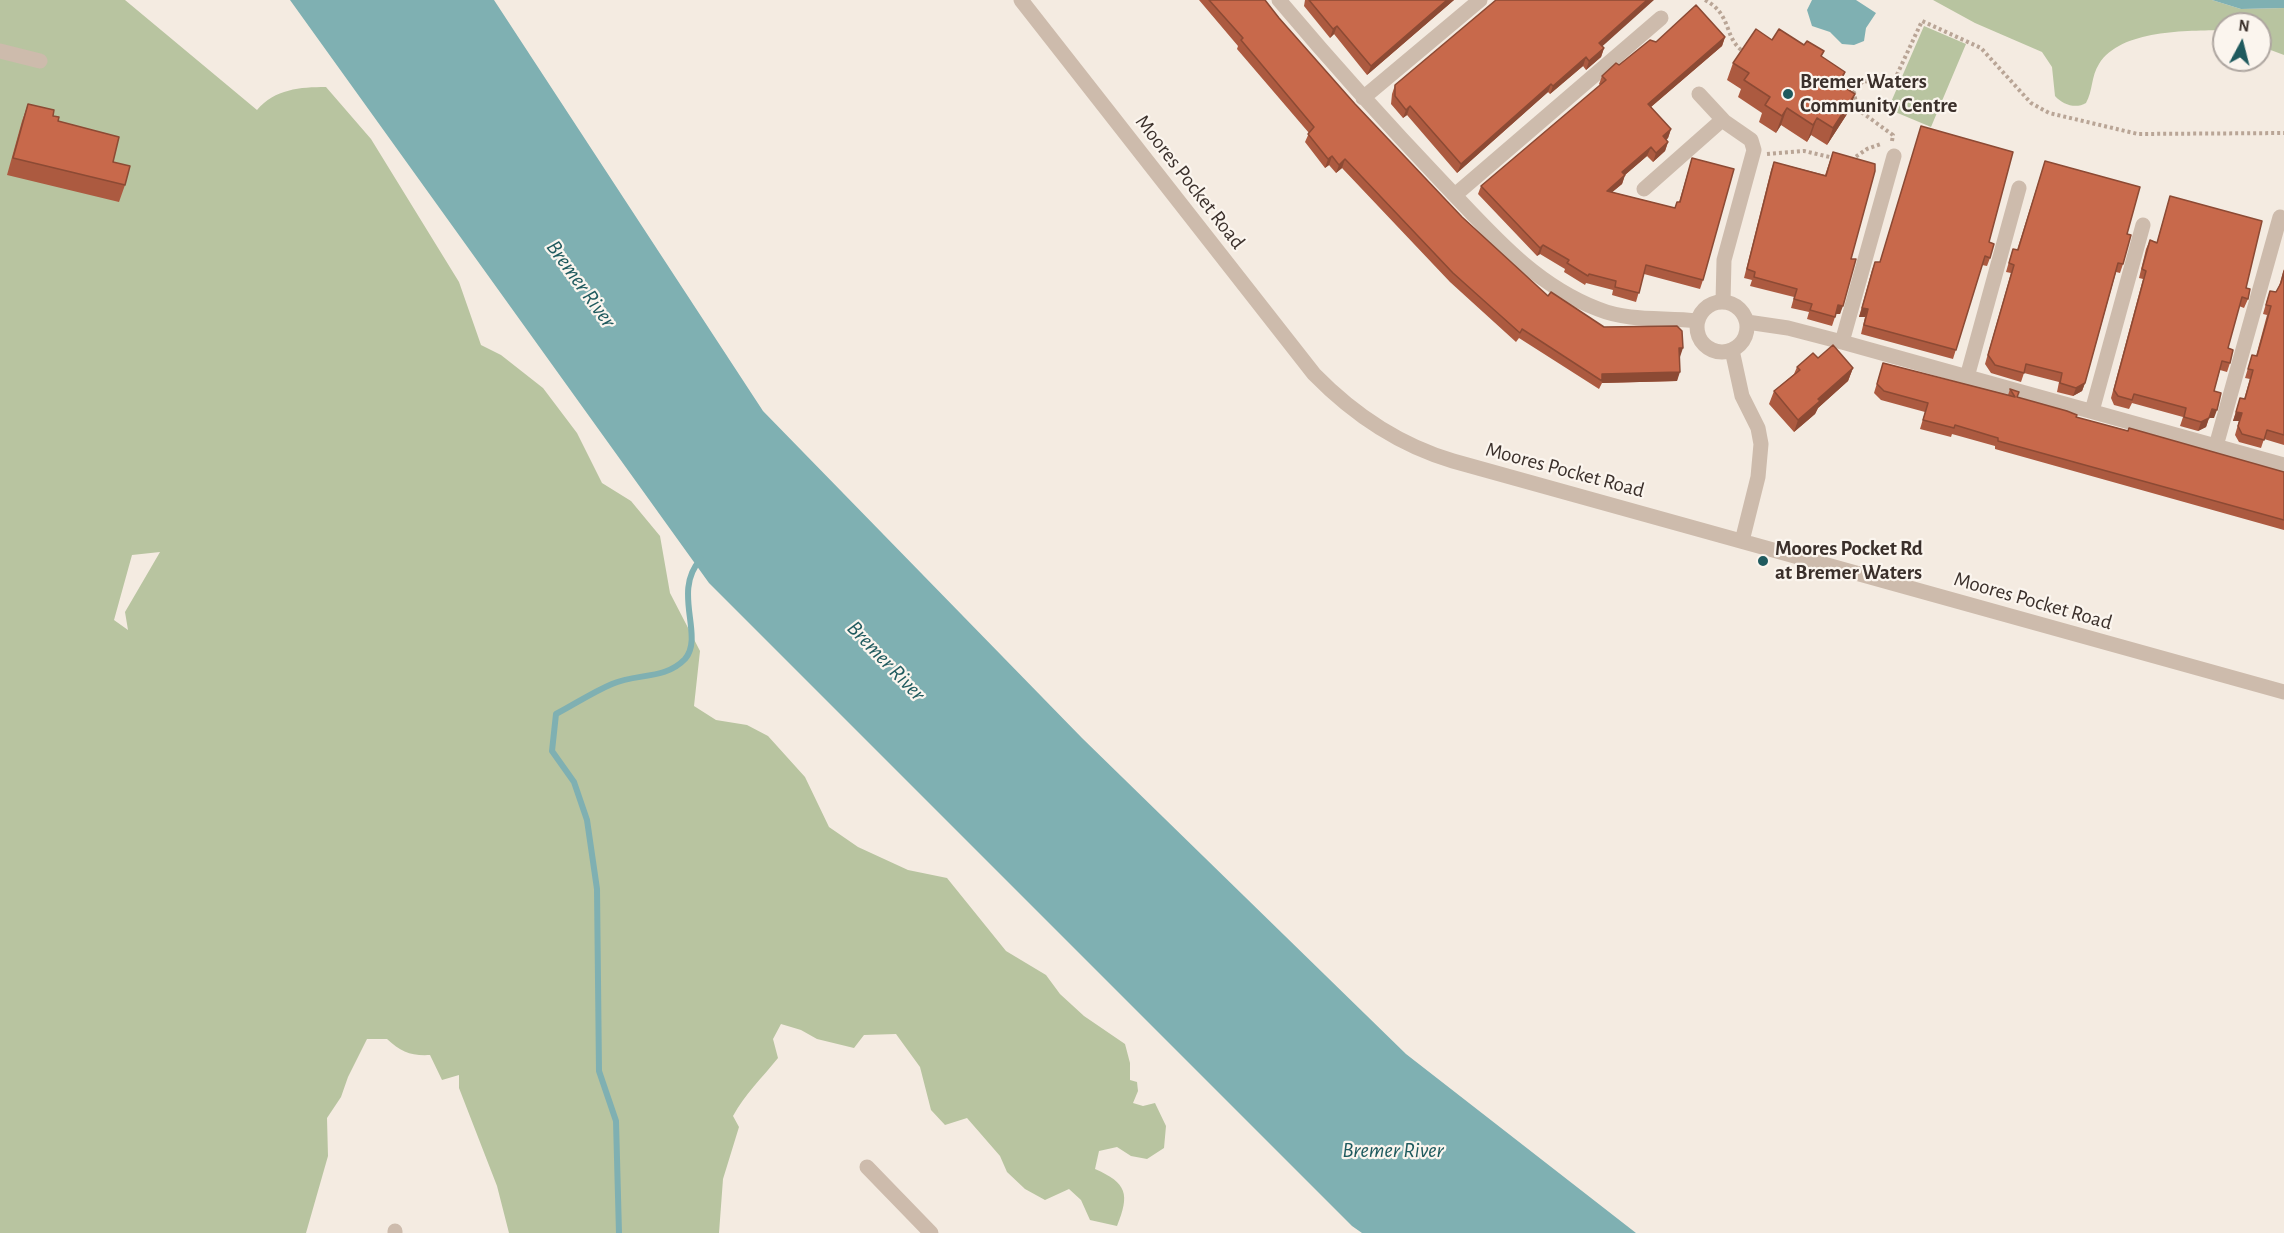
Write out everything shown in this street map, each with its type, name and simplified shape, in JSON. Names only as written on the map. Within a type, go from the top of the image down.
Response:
[{"type":"street","name":"Moores Pocket Road","points":[[1020,0],[1300,358],[1329,390],[1393,437],[1433,455],[2284,692]]},
{"type":"street","points":[[1279,0],[1363,98],[1527,269],[1580,301],[1622,316],[1698,321]]},
{"type":"street","points":[[1363,98],[1480,0]]},
{"type":"street","points":[[1455,195],[1661,18]]},
{"type":"street","points":[[0,51],[40,61]]},
{"type":"street","points":[[1699,94],[1722,120],[1751,140],[1754,154],[1724,260],[1723,302]]},
{"type":"street","points":[[1644,189],[1722,120]]},
{"type":"street","points":[[1842,342],[1894,156]]},
{"type":"street","points":[[1967,377],[2019,188]]},
{"type":"street","points":[[2216,446],[2280,217]]},
{"type":"street","points":[[2092,411],[2144,225]]},
{"type":"street","points":[[1723,302],[1738,307],[1748,322],[1745,339],[1732,350],[1720,352],[1706,346],[1699,337],[1698,321],[1709,305],[1723,302]]},
{"type":"street","points":[[1748,322],[1788,328],[1842,342],[2284,465]]},
{"type":"street","points":[[1732,350],[1742,396],[1758,428],[1761,444],[1758,477],[1742,541]]},
{"type":"street","points":[[867,1167],[931,1233]]},
{"type":"path","points":[[1705,0],[1724,16],[1735,44],[1745,53]]},
{"type":"path","points":[[1858,165],[1848,162],[1867,149],[1892,141],[1894,137],[1857,109],[1853,98],[1855,90],[1863,81],[1888,83],[1896,80],[1922,21],[1981,48],[2031,103],[2049,113],[2138,134],[2284,133]]},
{"type":"path","points":[[1754,154],[1804,151],[1839,159]]},
{"type":"green space","points":[[0,0],[125,0],[257,110],[280,93],[326,87],[371,139],[459,282],[481,345],[501,355],[543,388],[577,433],[602,483],[631,501],[660,536],[670,593],[700,651],[694,706],[716,720],[747,725],[768,736],[805,777],[829,827],[858,847],[908,870],[947,878],[1006,951],[1046,975],[1060,994],[1084,1016],[1125,1044],[1130,1063],[1130,1080],[1137,1082],[1138,1091],[1133,1103],[1143,1106],[1155,1103],[1166,1126],[1164,1148],[1147,1159],[1131,1156],[1117,1147],[1099,1151],[1095,1169],[1114,1179],[1119,1185],[1123,1191],[1124,1206],[1117,1226],[1090,1220],[1081,1200],[1069,1189],[1045,1200],[1025,1189],[1007,1172],[1000,1156],[967,1118],[945,1125],[931,1110],[920,1067],[896,1034],[864,1035],[854,1048],[817,1039],[801,1030],[781,1024],[773,1039],[778,1058],[748,1093],[733,1116],[739,1127],[723,1179],[719,1233],[509,1233],[497,1186],[459,1088],[459,1075],[442,1080],[430,1055],[407,1052],[387,1039],[367,1039],[341,1097],[327,1118],[328,1156],[306,1233],[0,1233]],"holes":[[[160,552],[125,612],[128,630],[114,620],[132,555]]]},
{"type":"green space","points":[[1933,0],[2212,0],[2241,9],[2284,8],[2284,55],[2272,50],[2272,12],[2212,12],[2212,30],[2156,34],[2123,44],[2109,53],[2096,69],[2086,103],[2074,106],[2066,104],[2055,96],[2052,67],[2042,52],[1975,23]]},
{"type":"green space","points":[[1924,26],[1966,44],[1931,127],[1888,109]]},
{"type":"water","name":"Bremer River","points":[[290,0],[494,0],[763,411],[1082,738],[1406,1054],[1636,1233],[1362,1233],[1352,1226],[709,583]]},
{"type":"water","points":[[1812,0],[1856,0],[1876,13],[1866,28],[1864,41],[1854,45],[1842,44],[1830,32],[1812,26],[1807,10]]},
{"type":"water","points":[[2212,0],[2284,0],[2284,8],[2241,9]]},
{"type":"building","points":[[1209,0],[1265,0],[1355,104],[1462,217],[1548,296],[1551,292],[1604,327],[1677,326],[1682,331],[1683,348],[1679,348],[1680,372],[1602,374],[1602,381],[1522,329],[1520,333],[1453,273],[1345,159],[1339,165],[1332,156],[1328,159],[1308,134],[1314,127],[1241,40],[1243,38]]},
{"type":"building","points":[[1309,0],[1447,0],[1371,66],[1337,26],[1333,29]]},
{"type":"building","points":[[1496,0],[1647,0],[1599,43],[1604,48],[1589,61],[1586,57],[1553,86],[1551,84],[1461,164],[1410,106],[1406,110],[1395,96],[1395,85]]},
{"type":"building","points":[[1696,5],[1725,37],[1648,104],[1671,129],[1663,136],[1668,142],[1656,153],[1651,147],[1622,172],[1625,175],[1607,191],[1675,208],[1677,202],[1680,202],[1692,158],[1734,169],[1703,280],[1646,265],[1639,293],[1615,287],[1616,281],[1589,274],[1588,276],[1567,263],[1569,260],[1543,245],[1540,248],[1481,186],[1606,80],[1602,76],[1616,63],[1619,65],[1650,40],[1656,42]]},
{"type":"building","name":"Bremer Waters Community Centre","points":[[1756,29],[1772,40],[1779,29],[1804,45],[1807,41],[1824,51],[1821,56],[1845,72],[1838,83],[1855,94],[1833,128],[1817,118],[1813,125],[1787,108],[1782,116],[1765,105],[1770,97],[1744,80],[1749,73],[1733,63]]},
{"type":"building","points":[[28,104],[54,110],[53,116],[59,117],[58,121],[119,137],[113,162],[130,166],[125,185],[13,158]]},
{"type":"building","points":[[1921,126],[2013,152],[1989,242],[1994,244],[1990,258],[1985,256],[1956,350],[1864,325],[1868,309],[1862,308],[1875,262],[1880,262]]},
{"type":"building","points":[[1833,152],[1875,164],[1851,259],[1856,259],[1843,306],[1838,305],[1835,317],[1810,310],[1812,304],[1794,299],[1797,289],[1754,277],[1755,272],[1747,269],[1774,162],[1826,176]]},
{"type":"building","points":[[2045,161],[2140,187],[2127,234],[2131,235],[2123,264],[2118,263],[2085,383],[2076,388],[2060,383],[2062,373],[2026,364],[2024,373],[1995,365],[1988,355],[2014,265],[2009,263],[2013,249],[2018,250]]},
{"type":"building","points":[[2170,196],[2262,221],[2246,288],[2250,289],[2248,299],[2242,297],[2228,348],[2233,350],[2230,363],[2222,361],[2214,391],[2221,393],[2217,410],[2212,409],[2209,418],[2201,422],[2184,417],[2186,408],[2134,394],[2132,400],[2118,396],[2114,390],[2146,271],[2142,269],[2150,240],[2157,243]]},
{"type":"building","points":[[2284,271],[2284,435],[2267,430],[2264,440],[2242,434],[2238,426],[2242,413],[2236,412],[2240,398],[2245,399],[2253,370],[2248,369],[2252,355],[2257,356],[2271,306],[2266,305],[2270,291],[2276,292]]},
{"type":"building","points":[[1833,345],[1853,368],[1798,420],[1774,391],[1800,370],[1797,367],[1813,353],[1818,358]]},
{"type":"building","points":[[1883,363],[2015,397],[2010,389],[2019,392],[2017,397],[2067,411],[2077,415],[2076,417],[2128,431],[2129,428],[2284,472],[2284,520],[1998,441],[1998,438],[1955,425],[1954,428],[1923,420],[1928,403],[1884,391],[1877,384]]},
{"type":"waterway","points":[[619,1233],[616,1121],[599,1071],[597,889],[587,820],[574,782],[552,751],[556,714],[612,684],[669,670],[685,659],[692,638],[689,585],[693,572],[701,559]]},
{"type":"place","name":"Bremer Waters Community Centre","points":[[1788,94]]},
{"type":"place","name":"Moores Pocket Rd at Bremer Waters","points":[[1763,561]]}]
